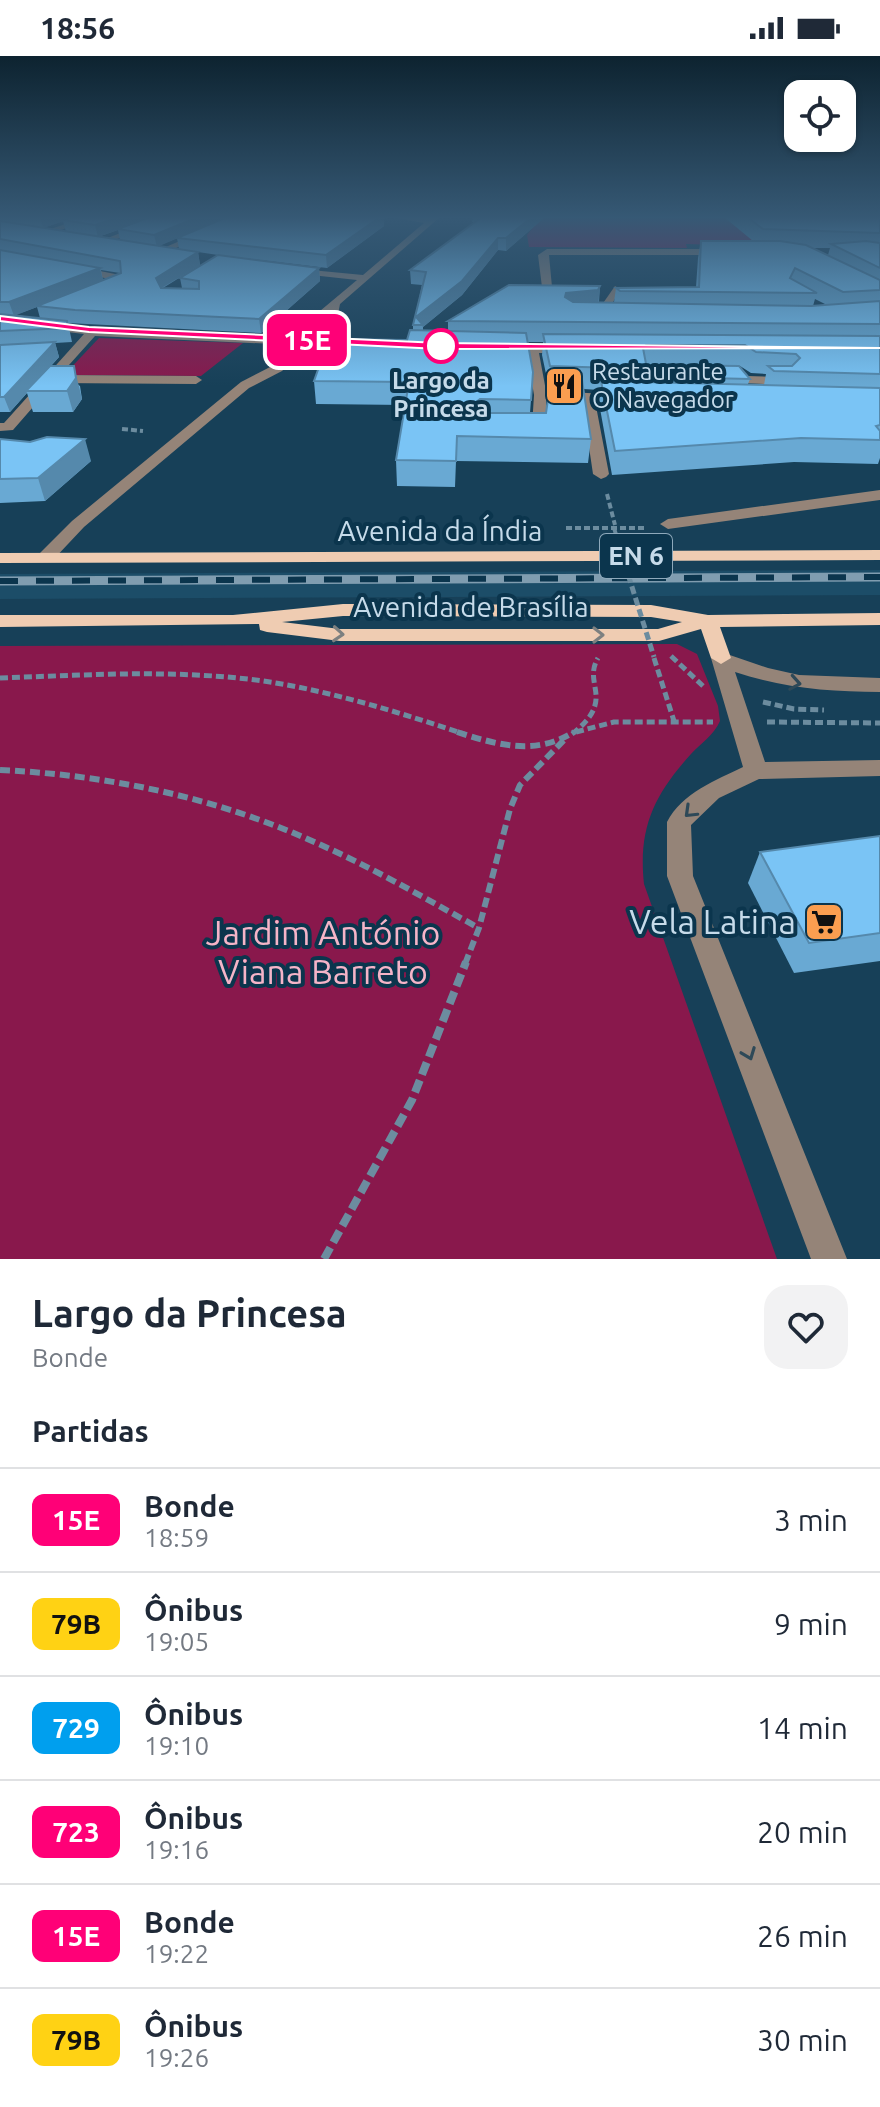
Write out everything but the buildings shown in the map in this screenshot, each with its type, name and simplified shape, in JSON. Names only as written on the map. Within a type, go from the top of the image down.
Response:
[{"type":"main road","name":"Avenida da Índia","points":[[0,558],[880,555]]},
{"type":"main road","name":"Avenida de Brasília","points":[[0,621],[233,621],[340,635],[659,635],[708,621],[880,619]]},
{"type":"main road","points":[[708,621],[721,658]]},
{"type":"street","points":[[90,293],[120,281],[117,277],[97,273]]},
{"type":"street","points":[[324,273],[368,278]]},
{"type":"street","points":[[267,356],[336,306],[373,273]]},
{"type":"street","points":[[545,273],[547,287]]},
{"type":"street","points":[[615,289],[604,309],[615,316]]},
{"type":"street","points":[[46,557],[78,524],[245,385],[278,368],[332,319],[336,306]]},
{"type":"street","points":[[6,323],[45,311]]},
{"type":"street","points":[[586,315],[631,317]]},
{"type":"street","points":[[6,323],[92,332],[364,346]]},
{"type":"street","points":[[4,427],[48,379],[67,351],[92,332]]},
{"type":"street","points":[[491,349],[579,349]]},
{"type":"street","points":[[509,430],[539,431],[540,395],[532,349]]},
{"type":"street","points":[[245,385],[256,365]]},
{"type":"street","points":[[655,399],[647,372],[709,372]]},
{"type":"street","points":[[764,399],[744,376],[786,381]]},
{"type":"street","points":[[48,379],[196,380]]},
{"type":"street","points":[[540,395],[671,399]]},
{"type":"street","points":[[588,396],[601,474]]},
{"type":"street","points":[[660,526],[880,495]]},
{"type":"street","points":[[721,658],[778,680],[806,685],[880,685]]},
{"type":"street","points":[[721,658],[756,771]]},
{"type":"street","points":[[829,1259],[680,876],[679,822],[711,792],[756,771],[880,768]]},
{"type":"path","points":[[122,429],[143,431]]},
{"type":"path","points":[[601,474],[674,722]]},
{"type":"path","points":[[565,525],[615,526],[660,526],[566,528],[565,525]]},
{"type":"path","points":[[646,654],[679,659],[689,668],[696,683],[794,709],[839,710]]},
{"type":"path","points":[[324,1259],[412,1100],[479,928],[510,809],[520,785],[590,715],[598,699],[593,665],[604,656]]},
{"type":"path","points":[[0,678],[141,675],[260,681],[306,689],[502,746],[529,749],[614,722],[880,723]]},
{"type":"path","points":[[0,770],[34,770],[161,790],[286,829],[479,928]]},
{"type":"shaded area","points":[[880,570],[880,595],[0,599],[0,574]]},
{"type":"green space","points":[[99,338],[243,343],[201,376],[64,375]]},
{"type":"green space","name":"Jardim António Viana Barreto","points":[[677,644],[697,654],[718,706],[720,721],[711,735],[678,769],[651,813],[644,846],[644,884],[777,1259],[0,1259],[0,646]]},
{"type":"tram line","name":"15E","points":[[0,319],[89,330],[372,344],[528,348],[880,348]]},
{"type":"tram line","points":[[49,327],[352,343]]},
{"type":"tram line","points":[[508,347],[564,348]]},
{"type":"railway","points":[[0,581],[880,577]]},
{"type":"place","name":"Largo da Princesa","points":[[441,346]]},
{"type":"place","name":"Restaurante O Navegador","points":[[564,386]]},
{"type":"place","name":"Vela Latina","points":[[824,922]]}]
